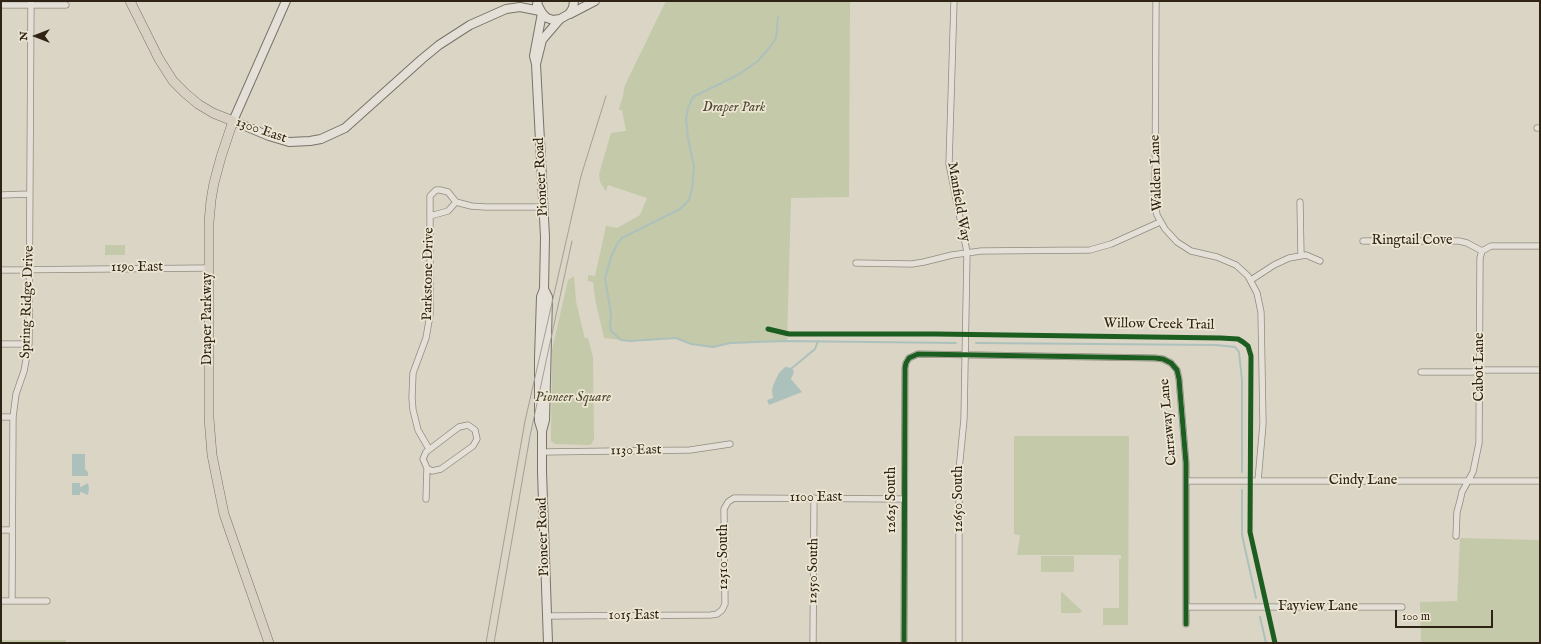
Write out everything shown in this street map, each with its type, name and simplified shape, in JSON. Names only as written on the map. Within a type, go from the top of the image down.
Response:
[{"type":"main road","name":"1300 East","points":[[130,1],[159,59],[174,81],[198,104],[213,113],[233,121]]},
{"type":"main road","name":"Draper Parkway","points":[[233,121],[221,157],[211,200],[209,222],[209,418],[212,455],[224,514],[269,643]]},
{"type":"street","name":"Draper Parkway","points":[[233,121],[286,1]]},
{"type":"street","name":"1300 East","points":[[233,121],[269,136],[289,142],[310,141],[332,134],[345,128],[354,121],[439,45],[470,25],[506,9],[516,1]]},
{"type":"street","points":[[538,1],[541,12]]},
{"type":"street","points":[[569,14],[573,8],[574,1]]},
{"type":"street","points":[[569,14],[595,1]]},
{"type":"street","name":"Manfield Way","points":[[954,1],[950,164],[967,252],[966,356]]},
{"type":"street","name":"Walden Lane","points":[[1156,1],[1155,201],[1160,222],[1170,236],[1183,247],[1191,251],[1231,262],[1244,272],[1251,280],[1259,299],[1262,318],[1263,424],[1258,481]]},
{"type":"street","points":[[1,5],[31,3],[66,5]]},
{"type":"street","name":"Spring Ridge Drive","points":[[12,601],[13,417],[16,394],[24,371],[29,344],[31,3]]},
{"type":"street","name":"1300 East","points":[[506,9],[520,7],[541,12],[547,18],[553,20],[560,19]]},
{"type":"street","name":"Pioneer Road","points":[[541,12],[534,56],[536,64],[546,237],[544,290],[548,298],[546,420],[542,431],[548,643]]},
{"type":"street","name":"Pioneer Road","points":[[536,64],[542,40],[560,19],[569,14]]},
{"type":"street","points":[[430,216],[430,196],[436,190],[448,192],[456,202],[484,207],[544,208]]},
{"type":"street","points":[[1,195],[30,194]]},
{"type":"street","name":"Parkstone Drive","points":[[429,449],[423,440],[417,425],[412,398],[414,373],[426,338],[430,315],[430,216],[448,211],[456,202]]},
{"type":"street","points":[[1300,202],[1301,255]]},
{"type":"street","points":[[856,263],[912,264],[967,252],[981,251],[1090,250],[1111,244],[1160,222]]},
{"type":"street","name":"Ringtail Cove","points":[[1364,241],[1458,241],[1467,243],[1482,251]]},
{"type":"street","points":[[1482,251],[1491,246],[1540,246]]},
{"type":"street","name":"Cabot Lane","points":[[1456,536],[1457,512],[1462,492],[1473,472],[1479,443],[1480,258],[1482,251]]},
{"type":"street","points":[[1251,280],[1289,258],[1301,255],[1310,257],[1320,262]]},
{"type":"street","name":"1190 East","points":[[1,270],[208,268]]},
{"type":"street","points":[[1,344],[29,344]]},
{"type":"street","name":"Carraway Lane","points":[[909,358],[918,354],[1155,358],[1167,361],[1177,370],[1179,379],[1186,481],[1186,624]]},
{"type":"street","name":"12650 South","points":[[959,643],[960,464],[964,426],[966,356]]},
{"type":"street","name":"12625 South","points":[[904,643],[905,368],[909,358]]},
{"type":"street","points":[[1421,372],[1540,370]]},
{"type":"street","points":[[1,417],[13,417]]},
{"type":"street","points":[[426,468],[432,471],[441,469],[473,446],[477,439],[477,435],[472,427],[463,426],[429,449],[424,455],[423,459],[426,468],[426,499]]},
{"type":"street","name":"1130 East","points":[[542,452],[690,450],[730,444]]},
{"type":"street","name":"Cindy Lane","points":[[1186,481],[1540,482]]},
{"type":"street","name":"1100 East","points":[[728,502],[737,498],[904,499]]},
{"type":"street","name":"12550 South","points":[[813,643],[814,498]]},
{"type":"street","name":"12510 South","points":[[720,612],[724,604],[724,511],[728,502]]},
{"type":"street","points":[[1,530],[12,530]]},
{"type":"street","points":[[1,601],[47,601]]},
{"type":"street","name":"Fayview Lane","points":[[1186,607],[1402,607]]},
{"type":"street","name":"1015 East","points":[[547,616],[711,615],[720,612]]},
{"type":"green space","name":"Draper Park","points":[[666,1],[850,1],[849,197],[791,198],[787,341],[730,343],[713,347],[691,344],[676,338],[630,341],[604,338],[595,299],[593,282],[588,281],[588,275],[595,276],[606,226],[617,228],[640,215],[647,198],[608,185],[606,191],[600,182],[599,174],[611,133],[626,131],[622,110],[619,110],[625,85]]},
{"type":"green space","points":[[105,245],[125,245],[125,255],[105,255]]},
{"type":"green space","name":"Pioneer Square","points":[[574,276],[576,301],[584,335],[585,338],[588,338],[593,357],[594,439],[590,445],[555,444],[551,441],[552,350],[568,280]]},
{"type":"green space","points":[[1014,436],[1129,436],[1128,625],[1119,625],[1119,559],[1121,559],[1121,555],[1017,555],[1020,535],[1014,534]]},
{"type":"green space","points":[[1460,538],[1540,540],[1540,643],[1421,643],[1420,602],[1457,601]]},
{"type":"green space","points":[[1041,556],[1074,556],[1074,572],[1041,572]]},
{"type":"green space","points":[[1061,592],[1082,611],[1080,613],[1061,613]]},
{"type":"green space","points":[[1103,608],[1119,608],[1119,625],[1103,625]]},
{"type":"green space","points":[[1,640],[66,640],[66,643],[1,643]]},
{"type":"water","points":[[785,367],[792,368],[794,372],[791,379],[802,392],[769,405],[767,400],[773,398],[772,390],[774,383],[779,373]]},
{"type":"water","points":[[72,454],[85,454],[85,469],[88,472],[88,476],[72,476]]},
{"type":"water","points":[[72,483],[80,483],[81,487],[88,483],[88,495],[80,492],[80,495],[72,495]]},
{"type":"waterway","points":[[778,17],[776,38],[758,61],[738,75],[693,97],[688,108],[686,119],[694,167],[689,200],[680,209],[622,238],[617,244],[611,257],[605,278],[611,315],[611,331],[621,340],[630,341],[676,338],[691,344],[713,347],[730,343],[783,341],[956,343]]},
{"type":"waterway","points":[[792,368],[815,349],[818,341]]},
{"type":"waterway","points":[[976,343],[1216,345],[1235,347],[1239,352],[1242,380],[1242,472]]},
{"type":"waterway","points":[[1242,490],[1242,535],[1256,598]]},
{"type":"waterway","points":[[1260,617],[1266,643]]},
{"type":"tram line","points":[[486,643],[525,421],[581,176],[606,96]]},
{"type":"tram line","points":[[494,643],[530,436],[572,241]]},
{"type":"cycle path","name":"Willow Creek Trail","points":[[768,329],[789,334],[936,334],[1221,338],[1238,339],[1243,342],[1248,346],[1251,356],[1250,532],[1275,643]]},
{"type":"cycle path","points":[[904,643],[905,368],[909,358],[918,354],[1155,358],[1163,359],[1171,363],[1177,370],[1179,379],[1186,463],[1186,624]]}]
